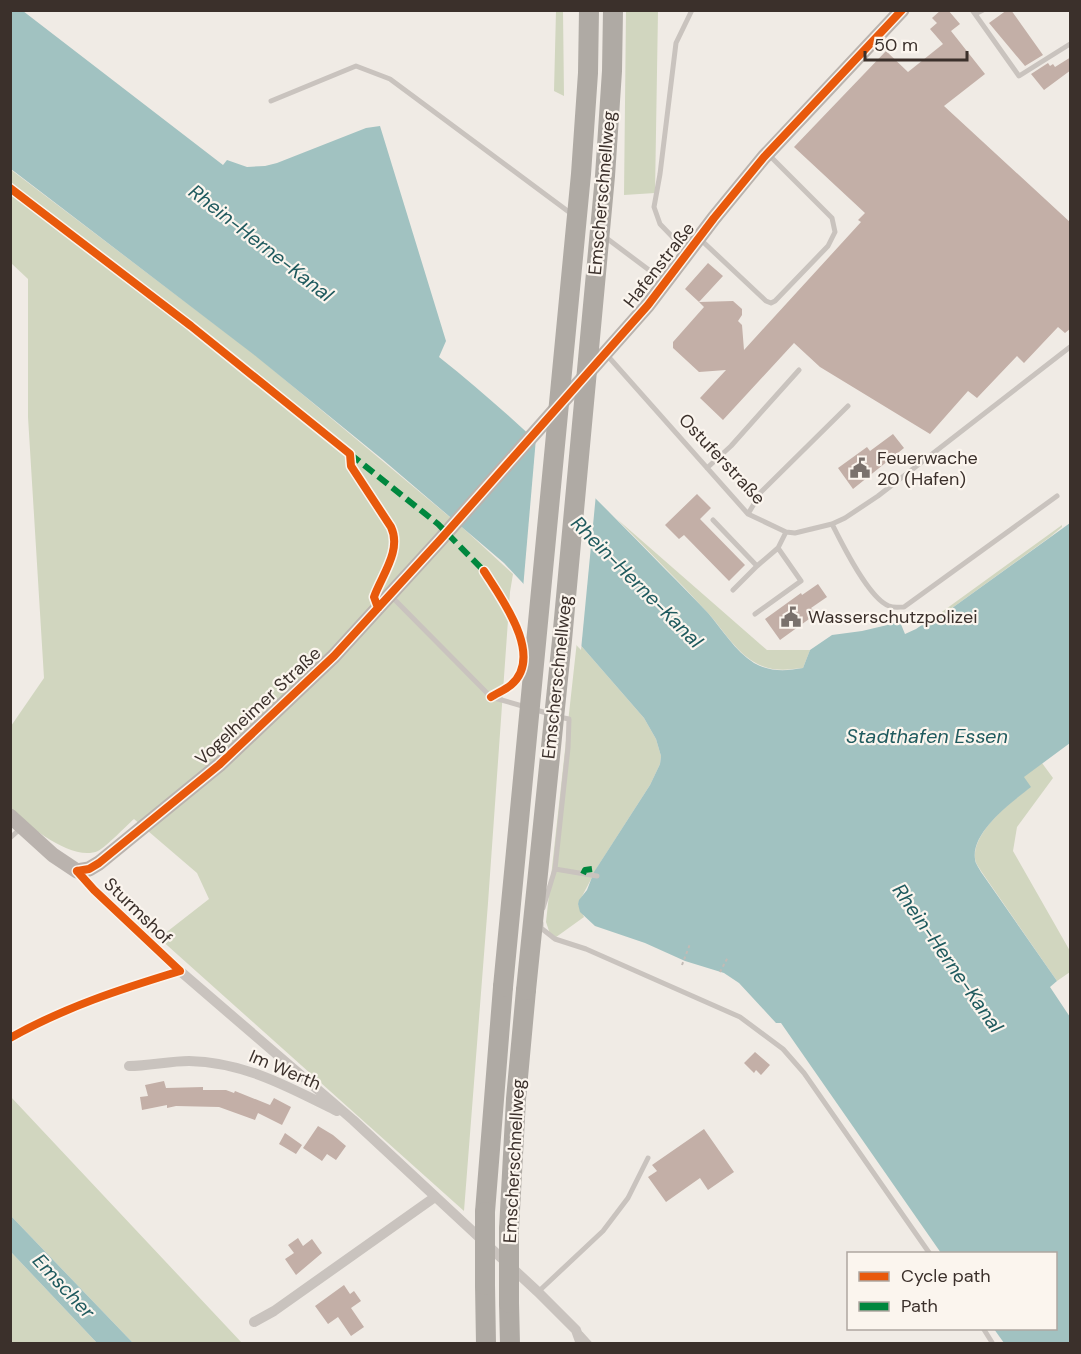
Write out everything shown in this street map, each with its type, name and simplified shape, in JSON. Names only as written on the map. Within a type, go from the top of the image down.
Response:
[{"type":"highway","name":"Emscherschnellweg","points":[[486,1344],[485,1212],[503,987],[581,174],[588,73],[589,10]]},
{"type":"highway","name":"Emscherschnellweg","points":[[510,1344],[509,1229],[516,1099],[605,176],[612,71],[613,10]]},
{"type":"street","name":"Hafenstraße","points":[[440,540],[667,283],[699,238],[767,153],[902,10]]},
{"type":"street","name":"Vogelheimer Straße","points":[[77,871],[88,869],[99,862],[219,765],[326,664],[440,540]]},
{"type":"street","name":"Sturmshof","points":[[16,821],[53,855],[77,871],[180,971],[353,1120],[538,1292],[576,1330],[580,1344]]},
{"type":"street","name":"Im Werth","points":[[129,1066],[152,1066],[188,1061],[245,1069],[269,1078],[353,1120]]},
{"type":"street","points":[[254,1322],[274,1311],[435,1197]]},
{"type":"lane","points":[[688,253],[660,224],[654,207],[676,43],[692,10]]},
{"type":"lane","points":[[983,10],[973,12],[1019,76],[1071,44]]},
{"type":"lane","points":[[271,101],[356,66],[390,79],[587,224]]},
{"type":"lane","points":[[699,238],[766,301],[771,303],[828,246],[835,231],[832,218],[767,153]]},
{"type":"lane","points":[[596,231],[667,283]]},
{"type":"lane","points":[[733,590],[778,548],[786,532],[795,533],[832,524],[845,518],[878,496],[1071,347]]},
{"type":"lane","name":"Ostuferstraße","points":[[606,354],[748,514],[786,532]]},
{"type":"lane","points":[[707,468],[799,370]]},
{"type":"lane","points":[[748,514],[761,492],[848,406]]},
{"type":"lane","points":[[832,524],[859,573],[878,598],[890,607],[904,607],[1057,496]]},
{"type":"lane","points":[[713,520],[757,566]]},
{"type":"lane","points":[[755,614],[801,581],[778,548]]},
{"type":"lane","points":[[390,594],[491,697],[568,719],[568,748],[555,869],[543,908],[541,928],[555,939],[586,949],[740,1017],[783,1049],[804,1073],[929,1252]]},
{"type":"lane","points":[[10,838],[16,821]]},
{"type":"lane","points":[[555,869],[597,876]]},
{"type":"lane","points":[[538,1292],[603,1231],[628,1198],[648,1158]]},
{"type":"lane","points":[[576,1330],[590,1344]]},
{"type":"lane","points":[[984,1330],[993,1344]]},
{"type":"path","points":[[682,965],[690,944]]},
{"type":"path","points":[[720,972],[728,957]]},
{"type":"green space","points":[[556,11],[563,11],[564,96],[554,91]]},
{"type":"green space","points":[[626,11],[658,11],[655,193],[624,195]]},
{"type":"green space","points":[[10,169],[254,354],[463,528],[513,574],[464,1211],[159,938],[209,899],[197,873],[134,819],[102,849],[88,853],[51,841],[11,810],[11,726],[44,678],[28,417],[28,279],[11,263]]},
{"type":"green space","points":[[617,519],[767,650],[810,650],[803,668],[772,669],[747,657],[735,646],[713,618]]},
{"type":"green space","points":[[1062,525],[1050,537],[941,616],[939,614]]},
{"type":"green space","points":[[577,641],[644,718],[656,739],[661,756],[660,764],[650,785],[598,866],[578,904],[584,917],[552,940],[546,922]]},
{"type":"green space","points":[[1042,763],[1053,778],[1017,827],[1013,851],[1070,951],[1070,972],[1057,981],[981,871],[975,858],[980,838],[987,828],[1004,809],[1030,787],[1023,777]]},
{"type":"green space","points":[[10,1096],[242,1343],[133,1343],[11,1216]]},
{"type":"green space","points":[[11,1252],[97,1343],[11,1343]]},
{"type":"water","points":[[10,11],[23,11],[223,165],[227,160],[247,167],[265,166],[366,128],[380,126],[446,341],[439,357],[499,407],[556,460],[698,602],[729,640],[760,666],[778,670],[803,668],[810,650],[832,635],[900,622],[905,634],[916,629],[938,614],[941,616],[1070,523],[1070,743],[1024,777],[1031,787],[994,818],[986,828],[975,849],[975,859],[981,872],[1057,981],[1050,987],[1070,1017],[1070,1343],[1004,1343],[995,1330],[1057,1330],[1057,1252],[940,1252],[781,1023],[776,1023],[739,983],[724,973],[685,961],[645,943],[595,926],[580,912],[579,900],[587,890],[594,872],[650,785],[660,764],[661,756],[656,739],[644,718],[577,641],[504,563],[382,459],[253,354],[11,169]]},
{"type":"water","name":"Emscher","points":[[10,1216],[133,1343],[97,1343],[11,1252]]},
{"type":"pier","points":[[536,438],[596,494],[581,650],[523,589]]},
{"type":"building","points":[[941,10],[948,10],[960,24],[951,31],[985,74],[944,106],[1071,223],[1071,328],[1065,333],[1058,327],[1024,363],[1017,356],[977,398],[968,391],[930,434],[820,367],[794,343],[723,420],[700,398],[726,370],[699,372],[673,348],[673,342],[704,307],[699,302],[733,301],[742,309],[742,315],[738,321],[742,325],[744,350],[861,222],[858,220],[865,213],[794,147],[886,51],[908,72],[943,44],[930,29],[937,23],[932,18]]},
{"type":"building","points":[[1007,10],[1011,10],[1043,55],[1025,66],[989,23]]},
{"type":"building","points":[[1071,57],[1071,70],[1044,90],[1031,74],[1048,63],[1055,67]]},
{"type":"building","points":[[708,263],[723,276],[699,302],[685,289]]},
{"type":"building","name":"Feuerwache 20 (Hafen)","points":[[893,434],[904,448],[853,489],[838,468],[867,447],[870,451]]},
{"type":"building","points":[[697,494],[711,508],[700,519],[745,565],[729,581],[684,535],[679,539],[665,525]]},
{"type":"building","name":"Wasserschutzpolizei","points":[[818,584],[827,597],[811,608],[816,614],[780,640],[765,619],[801,593],[802,595]]},
{"type":"building","points":[[755,1052],[770,1065],[761,1075],[756,1070],[754,1073],[744,1063]]},
{"type":"building","points":[[164,1081],[166,1088],[203,1087],[203,1090],[226,1090],[234,1093],[235,1091],[270,1105],[274,1098],[291,1107],[282,1125],[258,1113],[255,1120],[219,1107],[176,1106],[167,1108],[167,1105],[142,1110],[140,1097],[148,1096],[145,1085]]},
{"type":"building","points":[[318,1126],[346,1146],[336,1160],[327,1154],[322,1161],[303,1148]]},
{"type":"building","points":[[704,1129],[734,1172],[708,1190],[700,1178],[666,1202],[648,1177],[657,1171],[652,1165]]},
{"type":"building","points":[[285,1133],[302,1145],[296,1154],[279,1144]]},
{"type":"building","points":[[298,1238],[303,1246],[312,1239],[322,1253],[296,1275],[285,1259],[294,1253],[288,1245]]},
{"type":"building","points":[[344,1285],[350,1294],[354,1291],[361,1301],[351,1308],[364,1327],[351,1336],[338,1317],[328,1324],[315,1306]]},
{"type":"marked path","points":[[350,454],[438,524],[487,574]]},
{"type":"marked path","points":[[583,874],[585,870],[592,869]]},
{"type":"cycle path","points":[[77,871],[89,869],[99,863],[219,765],[334,656],[648,305],[764,157],[902,10]]},
{"type":"cycle path","points":[[10,188],[191,326],[350,454],[351,466],[391,527],[394,536],[393,553],[374,597],[378,608]]},
{"type":"cycle path","points":[[484,571],[517,627],[524,659],[520,673],[511,685],[491,697]]},
{"type":"cycle path","points":[[10,1038],[72,1008],[180,971],[77,871]]},
{"type":"place","name":"Feuerwache 20 (Hafen)","points":[[860,468]]},
{"type":"place","name":"Wasserschutzpolizei","points":[[791,617]]},
{"type":"water label","name":"Rhein-Herne-Kanal","points":[[261,243]]},
{"type":"water label","name":"Rhein-Herne-Kanal","points":[[637,582]]},
{"type":"water label","name":"Stadthafen Essen","points":[[927,736]]},
{"type":"water label","name":"Rhein-Herne-Kanal","points":[[948,958]]}]
